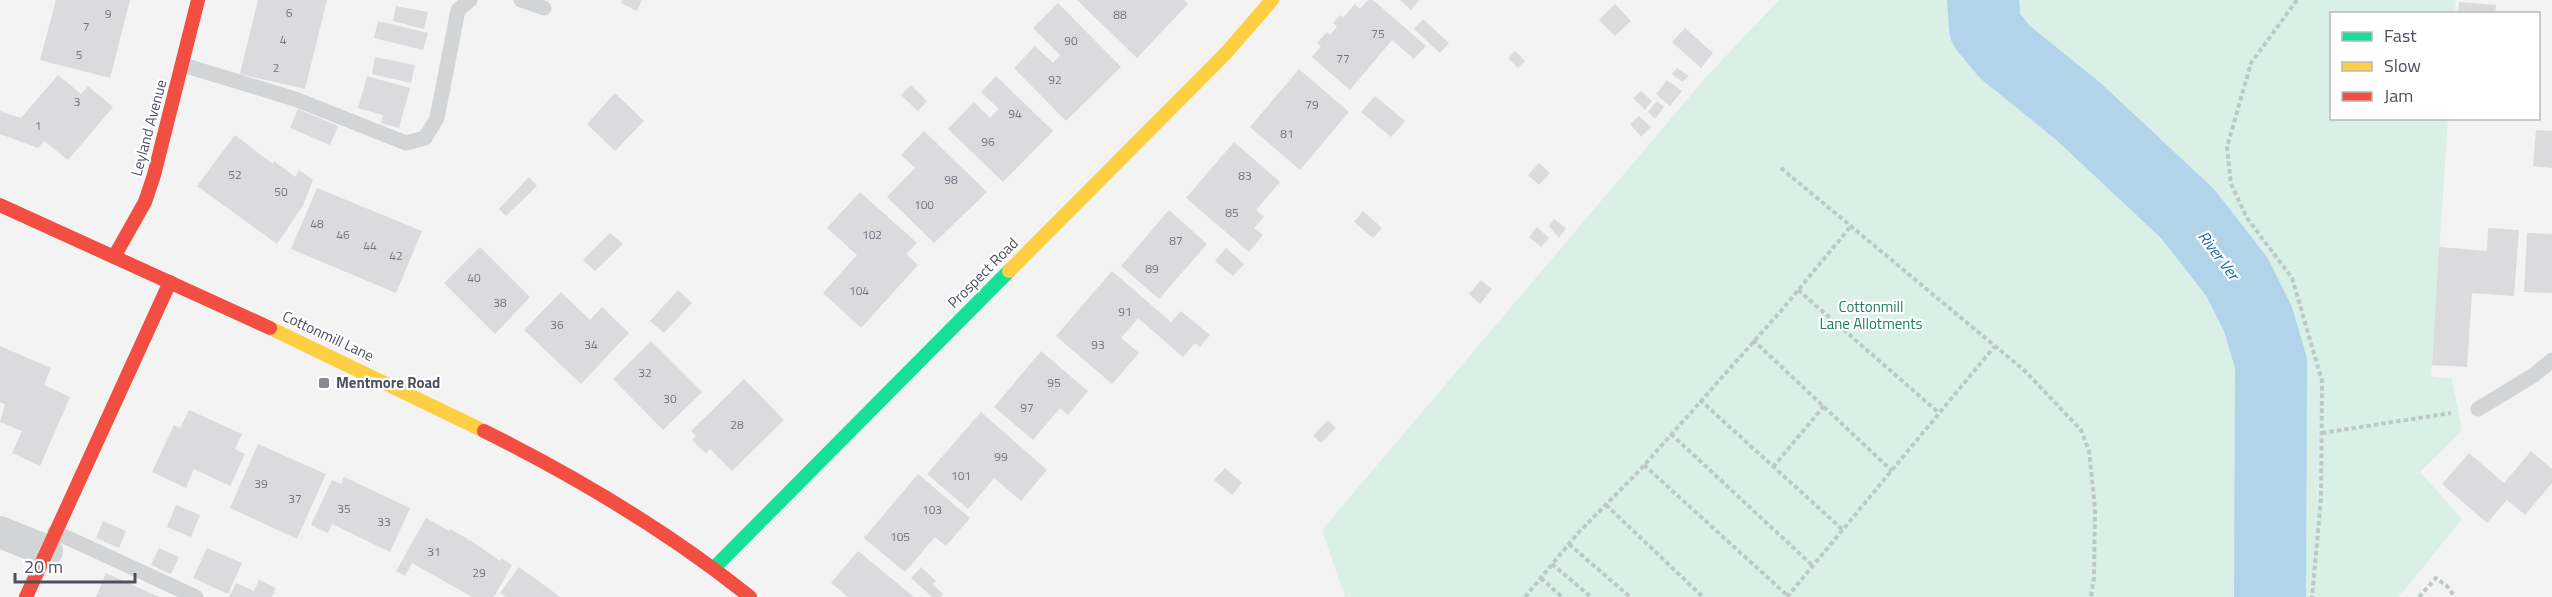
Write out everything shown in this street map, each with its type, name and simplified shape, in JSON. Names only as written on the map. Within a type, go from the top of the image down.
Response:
[{"type":"street","name":"Leyland Avenue","points":[[114,257],[144,202],[154,176],[198,0]]},
{"type":"street","name":"Prospect Road","points":[[715,567],[1226,53],[1272,0]]},
{"type":"street","name":"Cottonmill Lane","points":[[0,205],[384,380],[559,468],[715,567],[750,597]]},
{"type":"street","points":[[26,597],[156,317],[170,282]]},
{"type":"street","points":[[0,532],[51,542]]},
{"type":"lane","points":[[183,65],[295,99],[406,143],[425,138],[437,118],[458,10],[470,0]]},
{"type":"lane","points":[[521,0],[544,8]]},
{"type":"lane","points":[[2478,409],[2534,375],[2552,360]]},
{"type":"lane","points":[[51,542],[196,597]]},
{"type":"path","points":[[2297,0],[2251,63],[2227,147],[2231,184],[2247,218],[2292,278],[2322,381],[2321,499],[2312,597]]},
{"type":"path","points":[[1781,168],[2025,371],[2080,430],[2089,451],[2095,508],[2094,577],[2091,597]]},
{"type":"path","points":[[1525,597],[1569,544],[1644,465],[1798,290],[1851,226]]},
{"type":"path","points":[[1798,290],[1939,413]]},
{"type":"path","points":[[1754,340],[1892,471]]},
{"type":"path","points":[[1644,465],[1788,596],[1994,347]]},
{"type":"path","points":[[1700,400],[1843,530]]},
{"type":"path","points":[[1773,467],[1824,406]]},
{"type":"path","points":[[2322,433],[2478,409]]},
{"type":"path","points":[[1671,433],[1813,566]]},
{"type":"path","points":[[1606,504],[1703,597]]},
{"type":"path","points":[[1569,544],[1630,597]]},
{"type":"path","points":[[1552,564],[1591,597]]},
{"type":"path","points":[[1541,578],[1562,597]]},
{"type":"path","points":[[2419,597],[2436,578],[2447,586],[2454,597]]},
{"type":"green space","name":"Cottonmill Lane Allotments","points":[[1779,0],[2456,0],[2455,12],[2330,12],[2330,120],[2448,120],[2431,376],[2452,379],[2462,431],[2420,472],[2462,519],[2399,597],[1345,597],[1322,530],[1707,76]]},
{"type":"building","points":[[56,0],[130,0],[110,78],[40,60]]},
{"type":"building","points":[[258,0],[327,0],[305,89],[240,74]]},
{"type":"building","points":[[622,0],[642,0],[637,11],[621,3]]},
{"type":"building","points":[[1077,0],[1184,0],[1188,4],[1137,58]]},
{"type":"building","points":[[1368,0],[1373,0],[1426,46],[1414,59],[1392,40],[1350,90],[1312,57],[1321,46],[1317,43],[1327,32],[1330,35],[1337,27],[1333,23],[1340,15],[1343,18],[1355,4],[1360,9]]},
{"type":"building","points":[[1400,0],[1419,0],[1411,10]]},
{"type":"building","points":[[2459,2],[2496,5],[2495,12],[2458,12]]},
{"type":"building","points":[[1058,3],[1121,67],[1066,121],[1014,68],[1035,46],[1053,63],[1060,55],[1033,28]]},
{"type":"building","points":[[1615,4],[1631,21],[1615,36],[1599,20]]},
{"type":"building","points":[[396,6],[428,12],[424,29],[393,21]]},
{"type":"building","points":[[1423,19],[1449,43],[1440,53],[1414,29]]},
{"type":"building","points":[[378,21],[428,33],[423,50],[374,38]]},
{"type":"building","points":[[1685,28],[1713,53],[1701,68],[1672,42]]},
{"type":"building","points":[[1515,51],[1525,61],[1518,68],[1508,58]]},
{"type":"building","points":[[375,57],[415,65],[411,83],[372,74]]},
{"type":"building","points":[[1677,68],[1689,76],[1682,82],[1672,74]]},
{"type":"building","points":[[1299,69],[1349,112],[1300,170],[1250,127]]},
{"type":"building","points":[[58,75],[81,94],[88,86],[113,107],[68,160],[44,141],[38,148],[0,134],[0,111],[21,118]]},
{"type":"building","points":[[367,76],[410,88],[399,128],[381,123],[383,115],[358,108]]},
{"type":"building","points":[[996,76],[1053,131],[1003,182],[948,129],[974,102],[990,118],[999,109],[981,92]]},
{"type":"building","points":[[1667,80],[1682,91],[1670,106],[1656,94]]},
{"type":"building","points":[[911,85],[927,101],[918,111],[901,95]]},
{"type":"building","points":[[1641,91],[1652,101],[1645,110],[1633,98]]},
{"type":"building","points":[[615,93],[644,121],[615,151],[587,124]]},
{"type":"building","points":[[1375,96],[1405,121],[1391,137],[1361,112]]},
{"type":"building","points":[[1657,101],[1664,107],[1655,119],[1648,112]]},
{"type":"building","points":[[298,109],[338,126],[330,145],[290,128]]},
{"type":"building","points":[[1639,116],[1651,127],[1641,137],[1630,124]]},
{"type":"building","points":[[2536,130],[2552,131],[2552,168],[2533,166]]},
{"type":"building","points":[[924,131],[987,192],[934,243],[887,197],[915,168],[901,155]]},
{"type":"building","points":[[235,135],[273,164],[274,161],[295,177],[299,170],[313,180],[303,205],[277,244],[197,186]]},
{"type":"building","points":[[1234,142],[1280,182],[1256,210],[1264,217],[1254,228],[1263,235],[1249,252],[1186,198]]},
{"type":"building","points":[[1539,163],[1550,173],[1539,185],[1528,175]]},
{"type":"building","points":[[529,177],[537,186],[506,216],[499,209]]},
{"type":"building","points":[[317,188],[422,231],[396,293],[291,249]]},
{"type":"building","points":[[860,192],[917,243],[906,254],[918,265],[861,328],[823,293],[857,255],[827,228]]},
{"type":"building","points":[[1169,210],[1207,244],[1159,299],[1121,266]]},
{"type":"building","points":[[1363,211],[1382,228],[1373,238],[1354,222]]},
{"type":"building","points":[[1554,219],[1566,228],[1559,238],[1549,226]]},
{"type":"building","points":[[1537,227],[1549,238],[1541,247],[1529,237]]},
{"type":"building","points":[[2488,228],[2519,230],[2514,296],[2472,293],[2467,367],[2432,365],[2439,247],[2487,251]]},
{"type":"building","points":[[610,233],[623,244],[595,271],[583,260]]},
{"type":"building","points":[[2527,233],[2552,234],[2552,293],[2524,292]]},
{"type":"building","points":[[480,247],[530,297],[495,334],[444,283]]},
{"type":"building","points":[[1226,248],[1244,264],[1233,276],[1215,261]]},
{"type":"building","points":[[1112,271],[1171,322],[1181,311],[1210,335],[1200,347],[1195,343],[1183,357],[1138,318],[1121,338],[1139,353],[1112,384],[1056,336]]},
{"type":"building","points":[[1481,280],[1492,289],[1480,304],[1469,294]]},
{"type":"building","points":[[678,290],[692,303],[664,333],[650,321]]},
{"type":"building","points":[[561,292],[590,320],[602,307],[629,333],[581,384],[524,330]]},
{"type":"building","points":[[651,341],[702,392],[663,430],[613,379]]},
{"type":"building","points":[[0,346],[51,368],[44,385],[70,397],[40,466],[12,453],[22,431],[0,422],[5,404],[0,402]]},
{"type":"building","points":[[1041,351],[1088,391],[1068,415],[1060,408],[1033,440],[994,407]]},
{"type":"building","points":[[744,379],[784,420],[732,471],[710,449],[706,454],[692,440],[696,436],[691,431]]},
{"type":"building","points":[[189,410],[242,434],[235,449],[245,454],[230,486],[194,469],[186,488],[152,472],[174,425],[180,428]]},
{"type":"building","points":[[981,412],[1047,470],[1021,501],[994,478],[968,509],[927,474]]},
{"type":"building","points":[[1328,420],[1336,428],[1321,443],[1313,436]]},
{"type":"building","points":[[258,444],[326,474],[297,539],[230,508]]},
{"type":"building","points":[[2531,451],[2552,469],[2552,483],[2525,515],[2507,500],[2487,523],[2442,484],[2469,453],[2504,483]]},
{"type":"building","points":[[1225,468],[1242,483],[1232,495],[1214,480]]},
{"type":"building","points":[[918,474],[970,518],[946,546],[935,537],[905,572],[864,538]]},
{"type":"building","points":[[344,477],[410,508],[390,552],[332,524],[328,533],[311,525],[332,480],[341,484]]},
{"type":"building","points":[[176,505],[200,515],[191,537],[167,527]]},
{"type":"building","points":[[426,518],[468,539],[467,542],[470,540],[500,561],[501,558],[512,565],[494,597],[472,597],[412,563],[405,576],[396,571]]},
{"type":"building","points":[[103,521],[126,531],[119,548],[96,538]]},
{"type":"building","points":[[159,548],[179,557],[171,574],[151,565]]},
{"type":"building","points":[[207,548],[242,563],[228,594],[193,578]]},
{"type":"building","points":[[858,551],[914,597],[848,597],[831,583]]},
{"type":"building","points":[[519,567],[560,597],[506,597],[500,593]]},
{"type":"building","points":[[921,567],[936,581],[932,584],[943,594],[941,597],[932,597],[911,578]]},
{"type":"building","points":[[106,573],[159,597],[96,597]]},
{"type":"building","points":[[259,580],[276,588],[272,597],[229,597],[236,583],[254,591]]},
{"type":"waterway","name":"River Ver","points":[[1983,0],[1985,28],[2005,52],[2079,112],[2188,214],[2237,277],[2258,319],[2271,363],[2270,597]]},
{"type":"traffic: fast","points":[[715,567],[1009,271]]},
{"type":"traffic: slow","points":[[1009,271],[1226,53],[1272,0]]},
{"type":"traffic: slow","points":[[270,328],[484,431]]},
{"type":"traffic: jam","points":[[114,257],[145,202],[154,175],[198,0]]},
{"type":"traffic: jam","points":[[0,205],[270,328]]},
{"type":"traffic: jam","points":[[26,597],[170,282]]},
{"type":"traffic: jam","points":[[484,431],[554,467],[622,507],[687,550],[750,597]]},
{"type":"place","name":"Mentmore Road","points":[[324,383]]}]
